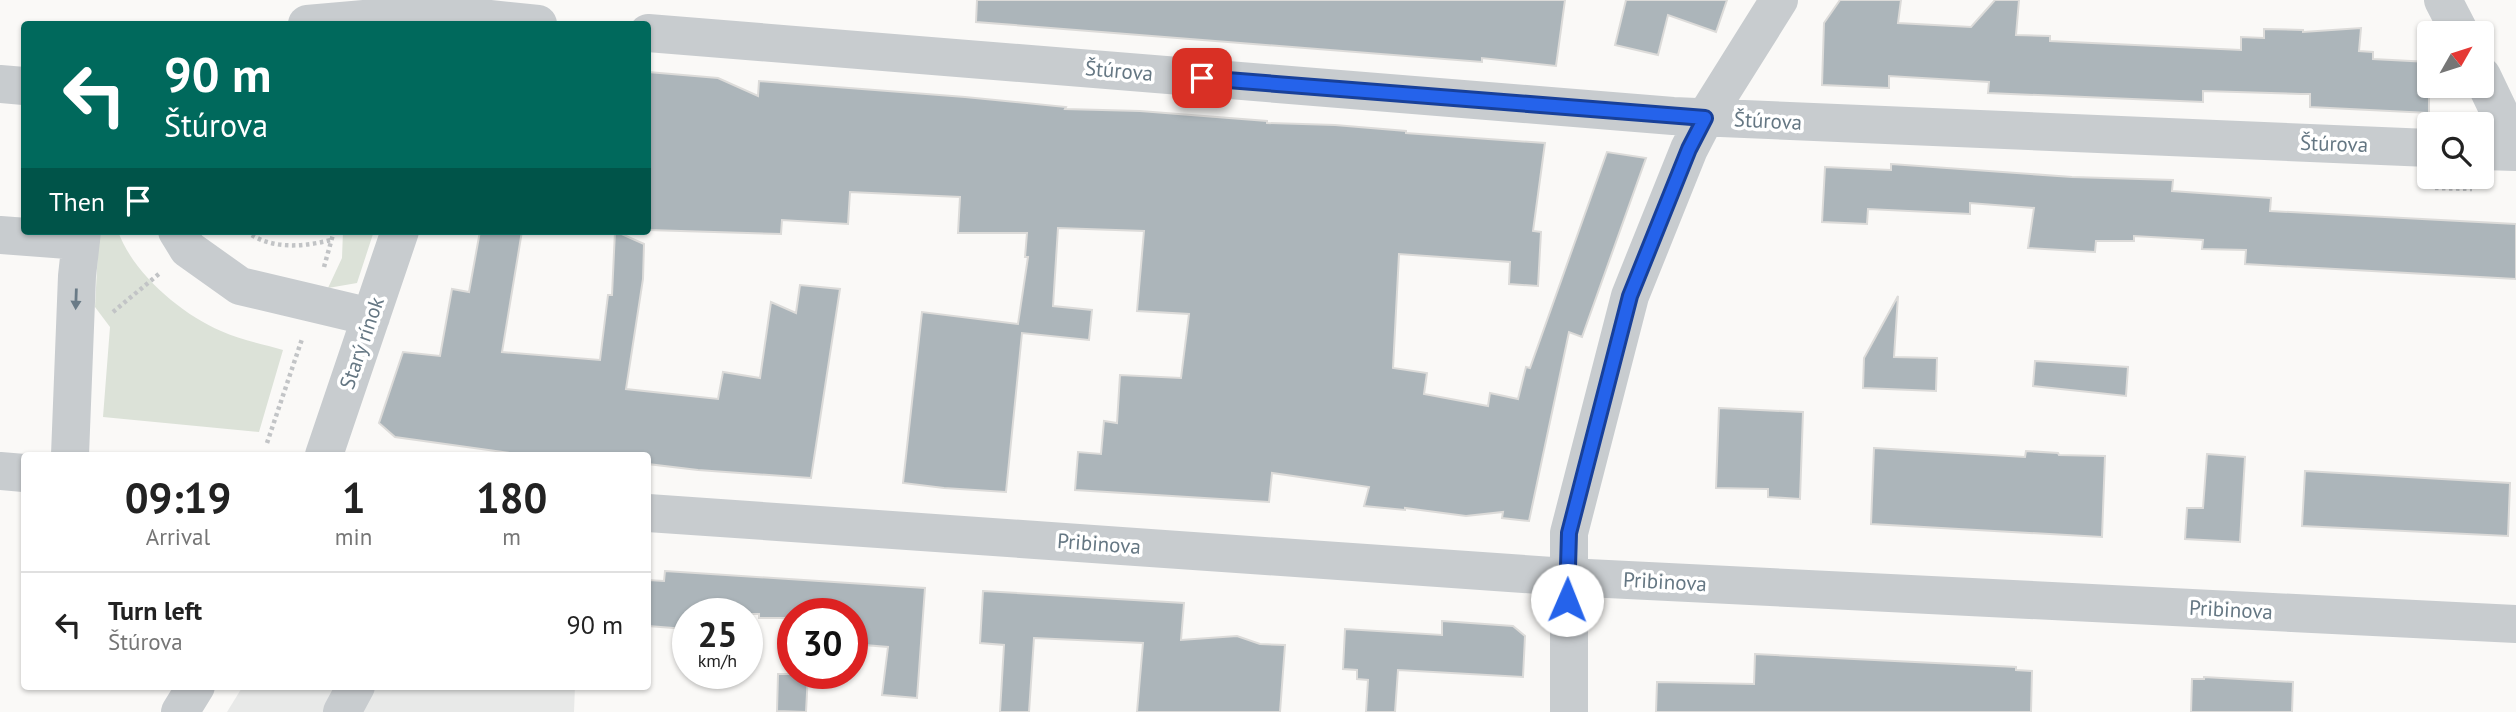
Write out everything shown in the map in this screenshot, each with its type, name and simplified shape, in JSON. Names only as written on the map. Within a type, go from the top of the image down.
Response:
[{"type":"street","points":[[1569,712],[1569,533],[1630,296],[1689,149],[1705,118],[1779,0]]},
{"type":"street","points":[[2443,0],[2454,21]]},
{"type":"street","points":[[341,21],[463,14],[515,21]]},
{"type":"street","name":"Štúrova","points":[[651,33],[1705,118],[2417,148]]},
{"type":"street","points":[[0,84],[21,86]]},
{"type":"street","points":[[2492,98],[2516,150],[2494,151]]},
{"type":"street","points":[[0,235],[81,236],[70,452]]},
{"type":"street","name":"Starý rínok","points":[[325,452],[399,235]]},
{"type":"street","points":[[183,240],[240,286],[371,317]]},
{"type":"street","points":[[0,471],[21,473]]},
{"type":"street","name":"Pribinova","points":[[651,513],[1567,577],[2516,624]]},
{"type":"street","points":[[180,712],[194,690]]},
{"type":"street","points":[[342,712],[354,690]]},
{"type":"path","points":[[252,235],[281,245],[307,247],[331,240]]},
{"type":"path","points":[[322,271],[333,235]]},
{"type":"path","points":[[109,316],[183,240]]},
{"type":"path","points":[[267,443],[306,328]]},
{"type":"shaded area","points":[[99,235],[120,235],[134,262],[146,276],[190,314],[228,334],[283,350],[259,432],[103,417],[110,327],[95,307]]},
{"type":"shaded area","points":[[343,235],[373,235],[357,283],[328,288],[342,258]]},
{"type":"shaded area","points":[[241,690],[575,690],[574,712],[227,712]]},
{"type":"building","points":[[977,0],[1565,0],[1556,66],[1482,58],[1482,62],[976,22]]},
{"type":"building","points":[[1626,0],[1727,0],[1716,32],[1668,15],[1658,55],[1615,45]]},
{"type":"building","points":[[1840,0],[1901,0],[1898,23],[1971,27],[1995,0],[2019,0],[2016,35],[2050,36],[2050,41],[2241,50],[2241,37],[2264,38],[2264,29],[2303,32],[2361,28],[2359,51],[2373,52],[2373,59],[2417,61],[2417,98],[2429,98],[2429,112],[2310,107],[2310,94],[2203,91],[2203,102],[1988,93],[1989,82],[1889,76],[1889,88],[1822,85],[1824,23]]},
{"type":"building","points":[[651,72],[718,78],[758,96],[759,81],[965,97],[1066,107],[1065,109],[1140,111],[1545,143],[1533,231],[1541,232],[1538,286],[1509,284],[1510,262],[1399,254],[1393,368],[1427,373],[1424,394],[1488,406],[1490,393],[1518,399],[1526,367],[1530,368],[1607,152],[1646,158],[1582,337],[1569,332],[1529,521],[1502,518],[1503,512],[1466,516],[1364,506],[1369,487],[1272,473],[1269,502],[1075,490],[1078,452],[1101,454],[1104,421],[1117,423],[1120,375],[1181,378],[1189,314],[1137,311],[1144,231],[1058,228],[1053,306],[1092,310],[1089,340],[1022,333],[1006,492],[903,483],[922,312],[1018,324],[1028,257],[1025,257],[1027,233],[958,233],[960,197],[850,192],[848,224],[782,220],[781,234],[651,230]]},
{"type":"building","points":[[1891,164],[2072,177],[2173,180],[2172,191],[2271,198],[2270,211],[2516,224],[2516,279],[2245,264],[2246,250],[2202,249],[2203,240],[2134,236],[2134,241],[2096,241],[2095,252],[2028,248],[2034,208],[1970,203],[1970,214],[1868,209],[1867,224],[1822,222],[1825,167],[1891,170]]},
{"type":"building","points":[[479,235],[521,235],[502,352],[600,360],[608,295],[612,295],[615,235],[624,235],[644,244],[643,279],[626,389],[718,399],[723,372],[760,378],[771,302],[796,313],[800,285],[840,289],[811,478],[651,464],[651,452],[502,452],[395,437],[379,423],[403,352],[440,356],[452,289],[469,292]]},
{"type":"building","points":[[1898,296],[1894,357],[1937,358],[1936,391],[1863,388],[1864,358]]},
{"type":"building","points":[[2035,361],[2128,367],[2126,396],[2033,386]]},
{"type":"building","points":[[1719,408],[1803,412],[1800,499],[1768,497],[1768,489],[1716,488]]},
{"type":"building","points":[[1874,448],[2025,457],[2026,451],[2105,456],[2102,537],[1871,524]]},
{"type":"building","points":[[2207,454],[2245,457],[2240,542],[2185,539],[2187,508],[2203,508]]},
{"type":"building","points":[[2305,471],[2510,483],[2508,536],[2302,526]]},
{"type":"building","points":[[665,571],[925,588],[917,698],[882,695],[888,647],[868,645],[868,598],[777,598],[777,618],[763,618],[763,598],[672,598],[672,628],[651,626],[651,580],[664,581]]},
{"type":"building","points":[[983,591],[1184,603],[1181,640],[1237,636],[1260,644],[1285,645],[1280,712],[1137,712],[1143,643],[1034,638],[1029,712],[1000,712],[1004,645],[980,643]]},
{"type":"building","points":[[1442,621],[1513,626],[1525,636],[1523,677],[1398,670],[1395,712],[1366,712],[1368,680],[1357,679],[1357,670],[1343,669],[1345,629],[1442,635]]},
{"type":"building","points":[[1755,654],[2016,667],[2016,670],[2032,671],[2031,712],[1656,712],[1657,682],[1754,684]]},
{"type":"building","points":[[2204,677],[2293,682],[2292,712],[2191,712],[2192,679]]},
{"type":"building","points":[[778,689],[807,689],[806,712],[777,711]]},
{"type":"route","points":[[1202,78],[1705,118],[1689,149],[1630,296],[1569,533],[1567,600]]}]
